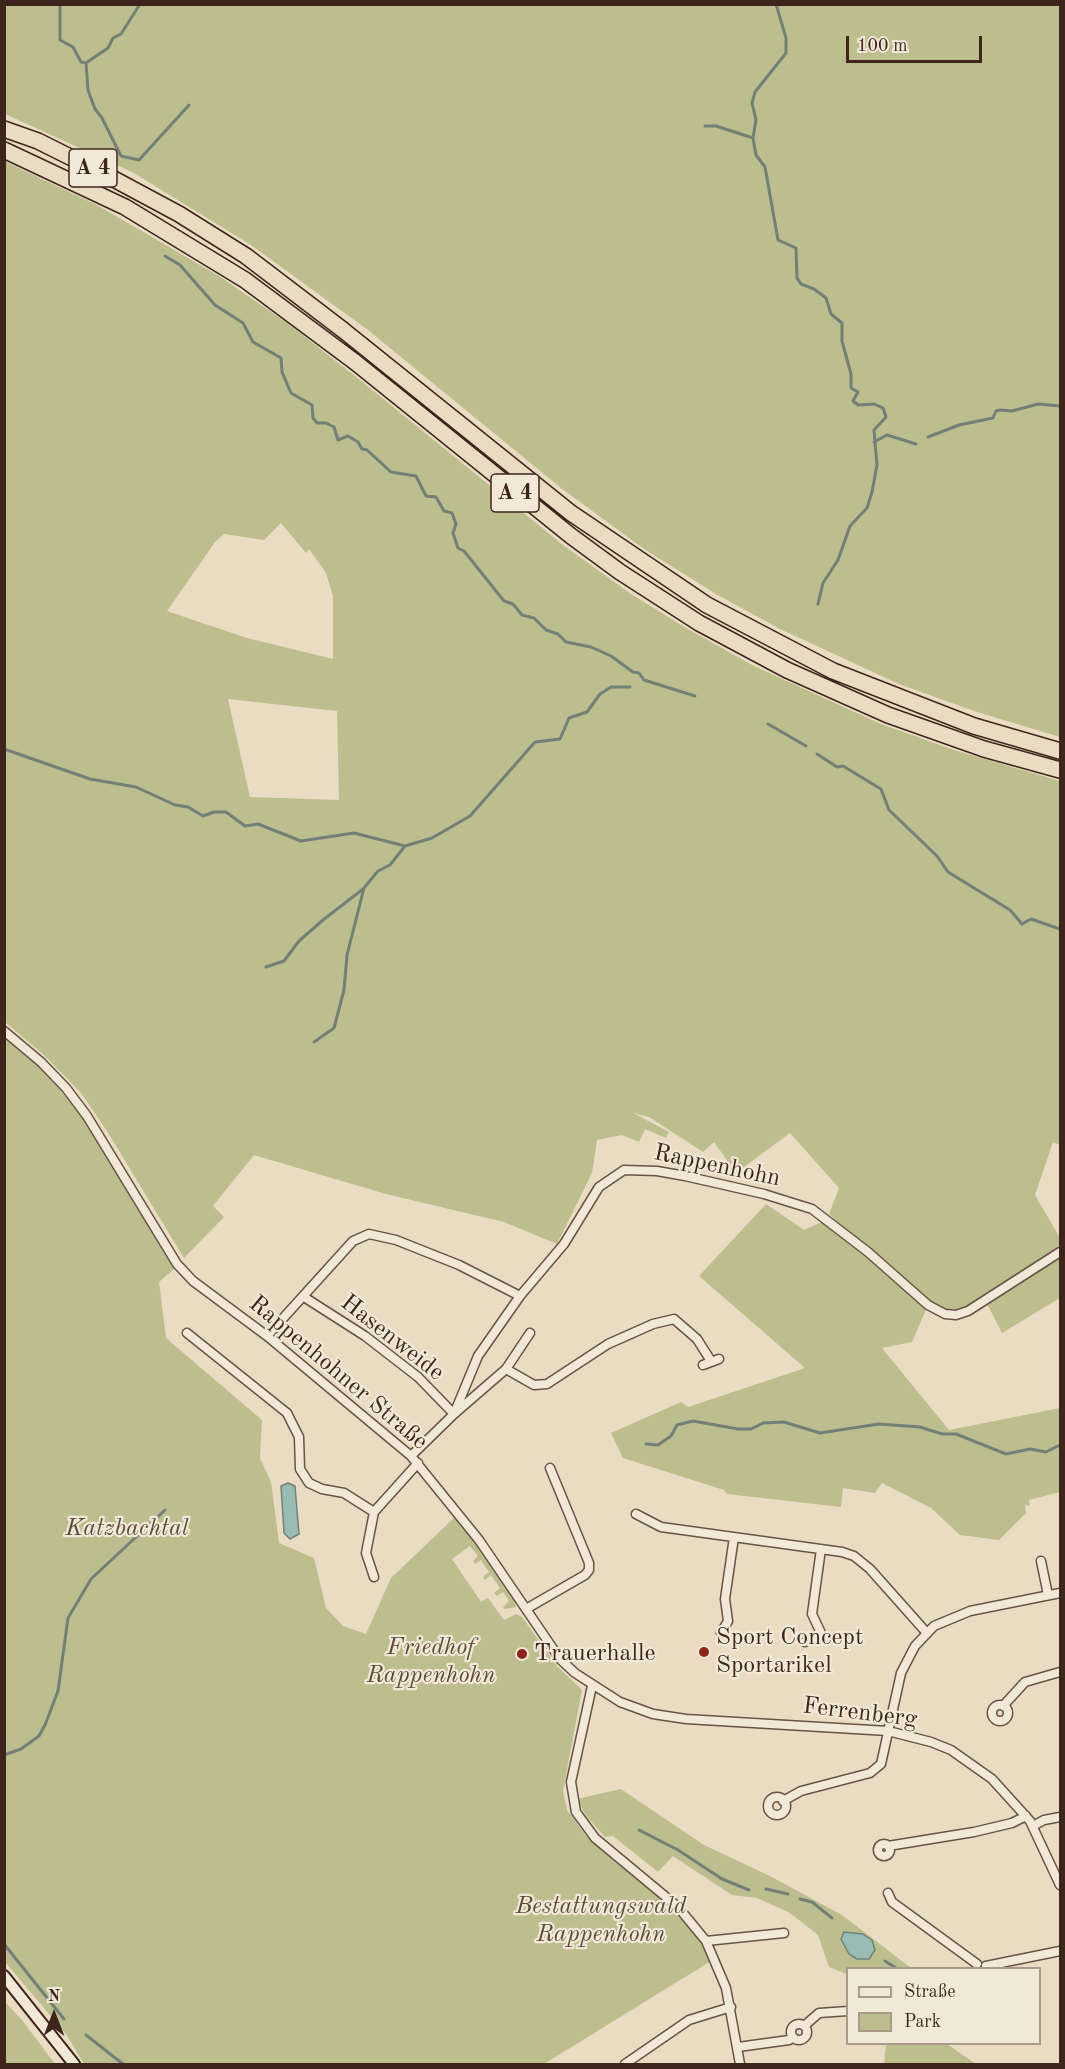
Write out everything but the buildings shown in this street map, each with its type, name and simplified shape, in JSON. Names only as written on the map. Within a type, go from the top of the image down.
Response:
[{"type":"highway","name":"A 4","points":[[4,129],[38,141],[110,177],[179,214],[246,256],[343,330],[571,513],[707,605],[833,671],[974,726],[1060,750]]},
{"type":"highway","name":"A 4","points":[[4,150],[125,207],[245,279],[339,349],[571,537],[699,623],[787,670],[888,715],[984,749],[1060,770]]},
{"type":"main road","points":[[4,1976],[74,2064]]},
{"type":"street","name":"Rappenhohner Straße","points":[[4,1031],[47,1068],[87,1116],[177,1264],[194,1281],[267,1336],[414,1460],[479,1540],[560,1659],[592,1686]]},
{"type":"street","name":"Rappenhohn","points":[[454,1414],[478,1356],[520,1296],[564,1244],[599,1187],[617,1173],[635,1168],[685,1176],[764,1194],[812,1209],[860,1245],[928,1305],[945,1314],[956,1315],[968,1311],[1060,1252]]},
{"type":"street","points":[[267,1336],[353,1241],[369,1234],[396,1240],[492,1280],[520,1296]]},
{"type":"street","name":"Hasenweide","points":[[304,1297],[365,1336],[418,1377],[454,1414]]},
{"type":"street","points":[[506,1369],[534,1384],[548,1384],[595,1351],[627,1339],[653,1324],[674,1319],[697,1339],[711,1362]]},
{"type":"street","points":[[187,1333],[287,1413],[299,1437],[300,1469],[309,1483],[322,1490],[344,1493],[374,1512],[366,1553],[374,1577]]},
{"type":"street","name":"Rappenhohn","points":[[374,1512],[414,1460],[454,1414],[506,1369],[530,1333]]},
{"type":"street","points":[[526,1609],[585,1575],[589,1570],[589,1563],[550,1468]]},
{"type":"street","points":[[636,1514],[661,1527],[842,1552],[861,1560],[926,1632]]},
{"type":"street","points":[[721,1633],[728,1621],[725,1599],[734,1537]]},
{"type":"street","points":[[805,1642],[821,1633],[812,1614],[821,1549]]},
{"type":"street","points":[[1041,1561],[1048,1595]]},
{"type":"street","points":[[783,1801],[801,1791],[876,1769],[884,1757],[901,1673],[915,1646],[926,1632],[944,1620],[970,1611],[1060,1593]]},
{"type":"street","points":[[1003,1706],[1025,1682],[1060,1672]]},
{"type":"street","points":[[592,1686],[571,1782],[576,1812],[596,1838],[678,1907],[706,1941],[719,1969],[731,2007],[740,2064]]},
{"type":"street","name":"Ferrenberg","points":[[592,1686],[629,1706],[668,1717],[888,1731],[931,1742],[973,1764],[998,1785],[1026,1816],[1033,1826],[1060,1886]]},
{"type":"street","points":[[888,1846],[974,1832],[1012,1823],[1026,1816]]},
{"type":"street","points":[[1033,1826],[1044,1820],[1060,1817]]},
{"type":"street","points":[[888,1893],[892,1902],[981,1967],[1060,1951]]},
{"type":"street","points":[[706,1941],[784,1933]]},
{"type":"street","points":[[625,2064],[689,2020],[731,2007]]},
{"type":"street","points":[[738,2047],[789,2040],[793,2037],[803,2038],[806,2032],[804,2026],[819,2013],[846,2011]]},
{"type":"green space","points":[[4,5],[1060,5],[1060,737],[977,712],[899,684],[780,629],[716,594],[644,549],[561,488],[368,330],[251,245],[132,172],[5,114]]},
{"type":"green space","points":[[4,161],[97,205],[219,276],[290,325],[563,545],[631,594],[686,628],[754,666],[881,724],[954,750],[1060,781],[1060,1145],[1053,1142],[1035,1195],[1060,1238],[1060,1298],[1002,1333],[985,1300],[956,1315],[928,1305],[912,1342],[882,1348],[949,1430],[1060,1408],[1060,1492],[1029,1500],[1030,1505],[1025,1506],[1026,1513],[999,1540],[960,1535],[931,1508],[882,1483],[875,1493],[843,1488],[841,1507],[727,1494],[724,1490],[623,1458],[611,1433],[681,1402],[688,1407],[805,1368],[699,1276],[766,1204],[804,1230],[824,1221],[870,1251],[829,1214],[839,1188],[790,1133],[736,1173],[714,1142],[703,1152],[649,1117],[633,1113],[669,1132],[666,1138],[645,1129],[639,1142],[622,1135],[597,1140],[592,1173],[557,1244],[504,1222],[386,1194],[254,1155],[213,1206],[224,1217],[184,1258],[107,1131],[81,1093],[44,1055],[5,1022]],"holes":[[[281,523],[306,553],[309,549],[326,573],[333,596],[333,659],[247,638],[167,611],[215,542],[224,534],[264,540]],[[228,699],[337,711],[339,800],[250,797]]]},
{"type":"green space","points":[[4,1038],[46,1073],[83,1117],[174,1269],[159,1282],[166,1338],[262,1420],[260,1458],[271,1482],[279,1543],[314,1558],[326,1608],[343,1626],[366,1634],[391,1578],[455,1517],[498,1574],[515,1601],[516,1607],[505,1609],[503,1607],[509,1601],[503,1592],[497,1596],[494,1593],[500,1588],[491,1575],[485,1580],[483,1577],[489,1572],[481,1560],[475,1564],[473,1561],[478,1556],[470,1546],[452,1559],[481,1602],[488,1598],[504,1620],[516,1614],[522,1617],[557,1666],[582,1690],[563,1791],[567,1810],[586,1836],[661,1899],[693,1931],[711,1961],[544,2064],[84,2064],[66,2034],[5,1962]]},
{"type":"green space","points":[[621,1789],[704,1845],[770,1876],[842,1915],[910,1967],[846,1967],[846,1974],[829,1967],[818,1935],[790,1913],[757,1898],[732,1895],[673,1856],[658,1872],[613,1836],[605,1837],[586,1816],[577,1799]]},
{"type":"green space","points":[[4,2001],[22,2020],[55,2064],[5,2064]]},
{"type":"green space","points":[[886,2045],[948,2045],[976,2064],[884,2064]]},
{"type":"water","points":[[288,1483],[295,1486],[299,1534],[290,1539],[284,1533],[281,1486]]},
{"type":"water","points":[[844,1932],[863,1934],[872,1940],[875,1950],[869,1959],[857,1959],[849,1954],[841,1939]]},
{"type":"waterway","points":[[60,4],[60,40],[73,47],[81,62],[86,63],[88,90],[95,109],[121,156],[139,160],[189,105]]},
{"type":"waterway","points":[[86,63],[108,48],[113,38],[121,34],[140,4]]},
{"type":"waterway","points":[[776,4],[786,38],[786,53],[755,92],[752,103],[756,120],[753,138],[756,155],[765,167],[778,240],[796,248],[797,278],[801,284],[814,289],[826,298],[831,314],[842,323],[842,341],[851,374],[851,388],[858,392],[853,401],[858,405],[874,404],[883,408],[886,417],[874,430],[877,465],[867,508],[850,526],[838,560],[823,583],[818,604]]},
{"type":"waterway","points":[[705,126],[716,126],[753,138]]},
{"type":"waterway","points":[[165,256],[180,265],[215,305],[243,323],[253,342],[281,358],[282,372],[291,393],[312,405],[313,418],[317,423],[326,423],[334,427],[338,440],[348,436],[358,442],[362,449],[367,450],[391,472],[416,476],[426,496],[436,497],[444,511],[452,513],[456,524],[453,533],[458,548],[464,551],[504,601],[513,604],[522,615],[534,618],[546,630],[558,634],[566,642],[591,647],[611,656],[633,672],[639,673],[644,680],[695,696]]},
{"type":"waterway","points":[[928,437],[959,425],[993,418],[996,411],[1000,410],[1012,411],[1038,404],[1060,406]]},
{"type":"waterway","points":[[874,442],[887,435],[916,444]]},
{"type":"waterway","points":[[4,749],[90,779],[136,787],[175,805],[188,807],[203,816],[214,812],[226,812],[245,826],[258,824],[301,841],[354,833],[405,846],[432,838],[470,816],[535,742],[560,739],[569,718],[587,712],[600,694],[611,687],[630,687]]},
{"type":"waterway","points":[[768,724],[806,746]]},
{"type":"waterway","points":[[817,754],[837,767],[843,766],[881,789],[889,810],[937,856],[948,872],[1010,910],[1022,924],[1031,919],[1060,929]]},
{"type":"waterway","points":[[314,1042],[334,1028],[344,990],[347,955],[364,888],[378,871],[390,865],[405,846]]},
{"type":"waterway","points":[[266,967],[284,961],[299,941],[363,889]]},
{"type":"waterway","points":[[646,1444],[658,1445],[671,1436],[677,1425],[693,1421],[738,1429],[751,1429],[763,1423],[784,1422],[820,1433],[879,1424],[920,1427],[942,1434],[956,1434],[1006,1454],[1030,1449],[1046,1452],[1060,1445]]},
{"type":"waterway","points":[[4,1755],[21,1749],[39,1736],[45,1725],[58,1691],[68,1618],[91,1579],[165,1510]]},
{"type":"waterway","points":[[639,1830],[678,1850],[722,1879],[749,1890]]},
{"type":"waterway","points":[[766,1889],[788,1894]]},
{"type":"waterway","points":[[800,1899],[812,1902],[832,1918]]},
{"type":"waterway","points":[[4,1944],[64,2019]]},
{"type":"waterway","points":[[885,1961],[894,1967]]},
{"type":"waterway","points":[[86,2035],[123,2064]]},
{"type":"place","name":"Sport Concept Sportarikel","points":[[704,1652]]},
{"type":"place","name":"Trauerhalle","points":[[522,1654]]},
{"type":"park label","name":"Katzbachtal","points":[[127,1529]]},
{"type":"park label","name":"Friedhof Rappenhohn","points":[[431,1662]]},
{"type":"park label","name":"Bestattungswald Rappenhohn","points":[[601,1921]]}]
